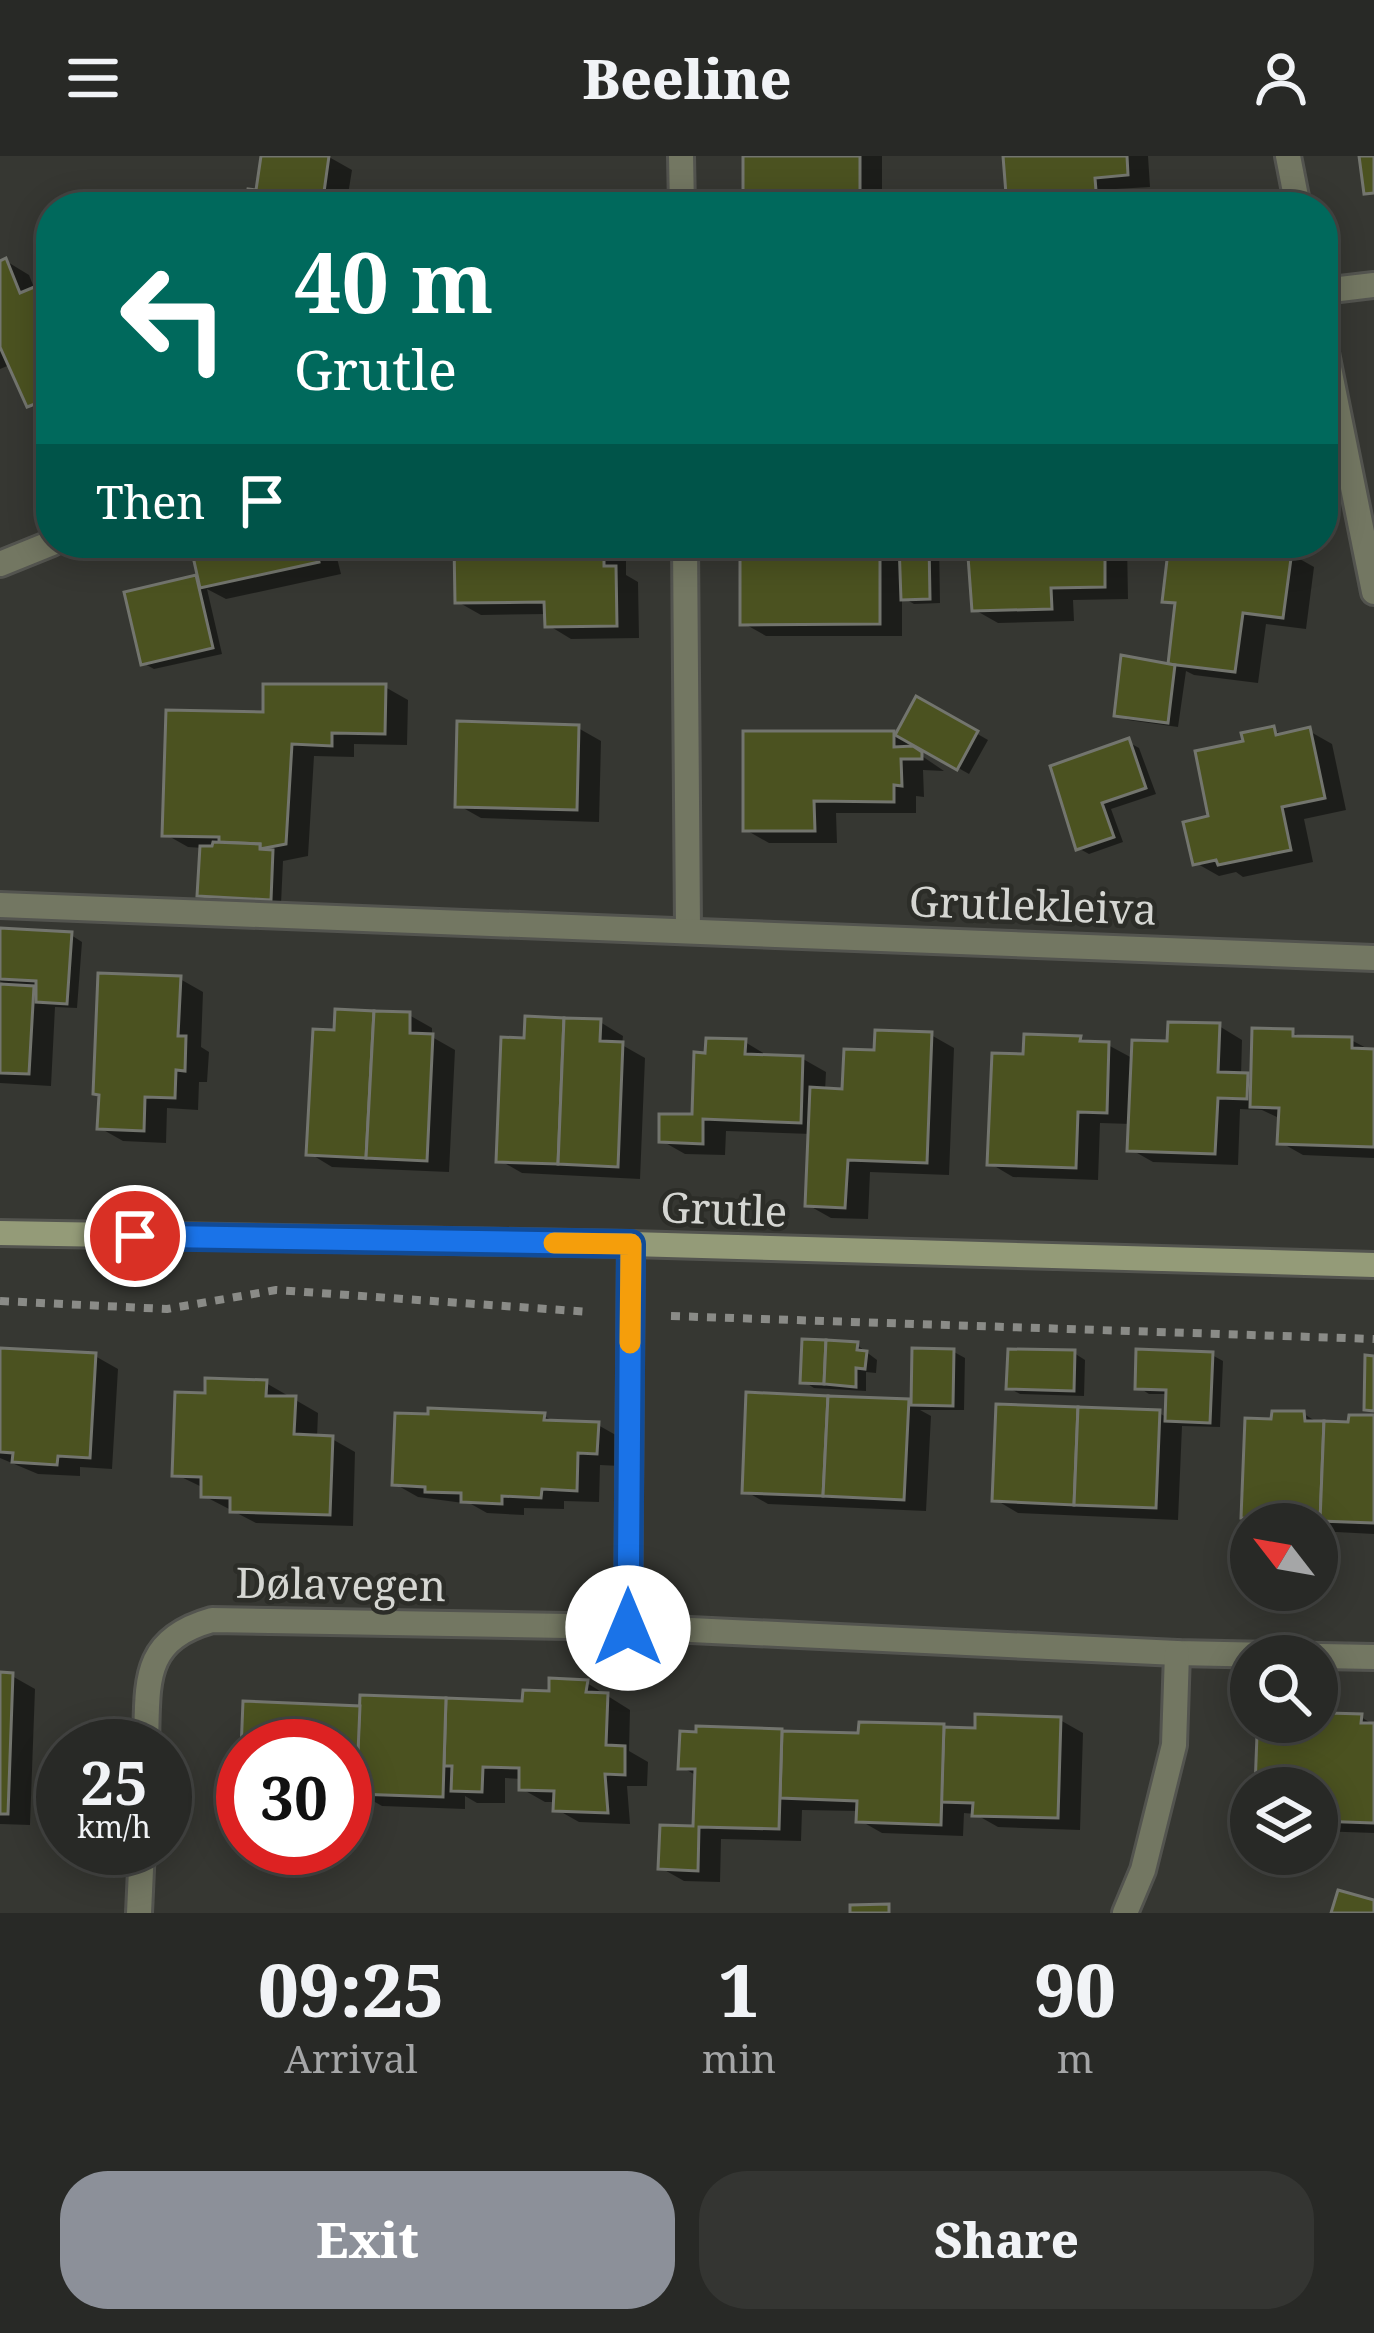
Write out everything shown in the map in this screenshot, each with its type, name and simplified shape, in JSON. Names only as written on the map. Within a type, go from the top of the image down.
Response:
[{"type":"street","points":[[681,156],[682,192]]},
{"type":"street","points":[[1288,156],[1295,192]]},
{"type":"street","points":[[1338,289],[1374,285]]},
{"type":"street","points":[[1338,463],[1374,592]]},
{"type":"street","points":[[0,564],[36,549]]},
{"type":"street","points":[[685,558],[688,929]]},
{"type":"street","name":"Grutlekleiva","points":[[0,905],[1374,958]]},
{"type":"street","name":"Grutle","points":[[0,1233],[631,1244],[1374,1265]]},
{"type":"street","points":[[628,1628],[631,1244]]},
{"type":"street","name":"Dølavegen","points":[[148,1719],[152,1664],[168,1638],[212,1620],[628,1628],[1177,1653],[1374,1657]]},
{"type":"street","points":[[1125,1913],[1143,1870],[1174,1745],[1177,1653]]},
{"type":"street","points":[[139,1913],[141,1875]]},
{"type":"path","points":[[0,1301],[167,1310],[276,1290],[630,1315],[1374,1339]]},
{"type":"building","points":[[261,156],[329,156],[324,192],[248,192],[256,190]]},
{"type":"building","points":[[743,156],[860,156],[860,192],[743,192]]},
{"type":"building","points":[[1003,156],[1127,156],[1128,175],[1095,178],[1096,192],[1006,192]]},
{"type":"building","points":[[1359,156],[1374,156],[1374,193],[1364,194]]},
{"type":"building","points":[[6,258],[20,293],[36,286],[36,404],[27,407],[0,347],[0,261]]},
{"type":"building","points":[[193,558],[318,558],[319,562],[200,588]]},
{"type":"building","points":[[454,558],[604,558],[604,566],[616,566],[617,626],[545,627],[544,602],[455,603]]},
{"type":"building","points":[[740,558],[880,558],[880,624],[740,625]]},
{"type":"building","points":[[900,558],[929,558],[930,599],[901,600]]},
{"type":"building","points":[[968,558],[1105,558],[1105,587],[1051,588],[1052,609],[972,611]]},
{"type":"building","points":[[1167,558],[1291,558],[1283,618],[1243,613],[1235,672],[1168,664],[1175,603],[1162,602]]},
{"type":"building","points":[[196,575],[213,648],[141,665],[124,592]]},
{"type":"building","points":[[1121,655],[1175,665],[1168,723],[1114,716]]},
{"type":"building","points":[[263,684],[386,684],[385,734],[332,733],[332,746],[292,744],[286,844],[260,849],[260,844],[219,842],[219,837],[162,836],[166,710],[263,712]]},
{"type":"building","points":[[916,696],[978,731],[957,770],[895,735]]},
{"type":"building","points":[[457,721],[579,725],[577,810],[455,807]]},
{"type":"building","points":[[1274,726],[1276,735],[1310,727],[1325,798],[1282,807],[1291,850],[1218,865],[1216,860],[1193,865],[1183,822],[1208,816],[1195,751],[1243,741],[1241,733]]},
{"type":"building","points":[[743,731],[894,731],[894,747],[913,746],[922,752],[922,759],[901,759],[902,786],[894,785],[894,802],[814,801],[815,831],[743,831]]},
{"type":"building","points":[[1129,738],[1146,788],[1102,803],[1114,837],[1076,850],[1050,766]]},
{"type":"building","points":[[260,844],[260,849],[273,850],[271,900],[197,896],[200,846]]},
{"type":"building","points":[[0,928],[72,932],[67,1004],[36,1002],[36,981],[0,979]]},
{"type":"building","points":[[98,973],[181,976],[178,1036],[186,1036],[185,1071],[176,1070],[175,1098],[145,1097],[144,1131],[97,1129],[99,1095],[93,1094]]},
{"type":"building","points":[[0,984],[34,986],[29,1074],[0,1073]]},
{"type":"building","points":[[335,1009],[374,1011],[366,1158],[306,1155],[313,1029],[334,1030]]},
{"type":"building","points":[[374,1011],[410,1012],[410,1033],[433,1034],[427,1161],[366,1158]]},
{"type":"building","points":[[525,1016],[564,1018],[558,1164],[496,1162],[501,1037],[524,1038]]},
{"type":"building","points":[[564,1018],[601,1019],[600,1041],[623,1042],[618,1167],[558,1164]]},
{"type":"building","points":[[1168,1022],[1220,1023],[1218,1072],[1248,1073],[1247,1099],[1218,1098],[1215,1154],[1127,1151],[1132,1040],[1167,1041]]},
{"type":"building","points":[[1252,1028],[1293,1029],[1293,1036],[1352,1037],[1352,1048],[1374,1049],[1374,1147],[1277,1144],[1279,1108],[1250,1107]]},
{"type":"building","points":[[875,1030],[932,1032],[927,1163],[848,1160],[845,1208],[805,1206],[810,1087],[842,1089],[844,1049],[874,1050]]},
{"type":"building","points":[[1024,1034],[1109,1042],[1107,1113],[1078,1112],[1076,1168],[987,1165],[992,1053],[1023,1054]]},
{"type":"building","points":[[706,1038],[746,1039],[745,1054],[803,1056],[801,1123],[703,1119],[703,1144],[659,1142],[659,1114],[692,1114],[694,1052],[705,1053]]},
{"type":"building","points":[[802,1339],[826,1340],[824,1384],[800,1383]]},
{"type":"building","points":[[826,1340],[858,1342],[857,1350],[867,1351],[865,1369],[856,1368],[856,1387],[824,1384]]},
{"type":"building","points":[[0,1348],[96,1353],[90,1458],[58,1456],[57,1465],[12,1462],[13,1453],[0,1452]]},
{"type":"building","points":[[912,1348],[954,1349],[953,1406],[911,1405]]},
{"type":"building","points":[[1008,1349],[1075,1350],[1074,1391],[1006,1389]]},
{"type":"building","points":[[1136,1349],[1213,1352],[1210,1423],[1165,1421],[1166,1390],[1135,1389]]},
{"type":"building","points":[[1365,1355],[1374,1356],[1374,1411],[1364,1410]]},
{"type":"building","points":[[205,1378],[267,1380],[266,1396],[296,1396],[294,1434],[333,1436],[330,1515],[230,1512],[230,1498],[201,1497],[201,1477],[172,1476],[175,1392],[205,1393]]},
{"type":"building","points":[[746,1392],[828,1396],[823,1496],[742,1493]]},
{"type":"building","points":[[828,1396],[909,1399],[904,1500],[823,1496]]},
{"type":"building","points":[[996,1404],[1078,1407],[1074,1505],[992,1501]]},
{"type":"building","points":[[1078,1407],[1160,1410],[1156,1508],[1074,1505]]},
{"type":"building","points":[[428,1408],[545,1413],[544,1420],[599,1422],[597,1454],[578,1453],[577,1491],[542,1489],[541,1498],[502,1496],[502,1504],[461,1502],[461,1493],[392,1485],[395,1413],[428,1414]]},
{"type":"building","points":[[1272,1411],[1304,1411],[1305,1421],[1324,1421],[1321,1503],[1242,1503],[1245,1418],[1271,1419]]},
{"type":"building","points":[[1349,1415],[1374,1415],[1374,1523],[1338,1522],[1338,1503],[1321,1503],[1324,1421],[1348,1422]]},
{"type":"building","points":[[0,1672],[13,1673],[8,1814],[0,1814]]},
{"type":"building","points":[[549,1678],[588,1680],[586,1692],[608,1693],[606,1745],[625,1746],[625,1775],[605,1774],[608,1813],[553,1811],[554,1791],[519,1790],[519,1768],[483,1767],[482,1792],[451,1791],[452,1766],[444,1766],[446,1698],[522,1701],[523,1690],[549,1691]]},
{"type":"building","points":[[360,1695],[446,1698],[443,1797],[372,1795],[372,1719],[359,1719]]},
{"type":"building","points":[[243,1701],[360,1706],[359,1719],[242,1719]]},
{"type":"building","points":[[1338,1713],[1362,1714],[1361,1723],[1374,1723],[1374,1823],[1338,1822],[1338,1767],[1256,1767],[1257,1743],[1338,1743]]},
{"type":"building","points":[[975,1714],[1061,1717],[1058,1818],[972,1816],[973,1803],[941,1802],[944,1727],[975,1728]]},
{"type":"building","points":[[859,1722],[944,1724],[941,1825],[856,1822],[857,1801],[780,1798],[782,1731],[858,1733]]},
{"type":"building","points":[[696,1726],[782,1729],[779,1829],[699,1827],[698,1871],[658,1869],[660,1825],[693,1826],[695,1769],[678,1769],[680,1731],[696,1732]]},
{"type":"building","points":[[1338,1890],[1374,1900],[1374,1913],[1331,1913]]},
{"type":"building","points":[[889,1904],[889,1913],[850,1913],[850,1905]]},
{"type":"slow traffic","points":[[554,1243],[631,1244],[630,1343]]},
{"type":"route","points":[[135,1236],[631,1244],[628,1628]]}]
